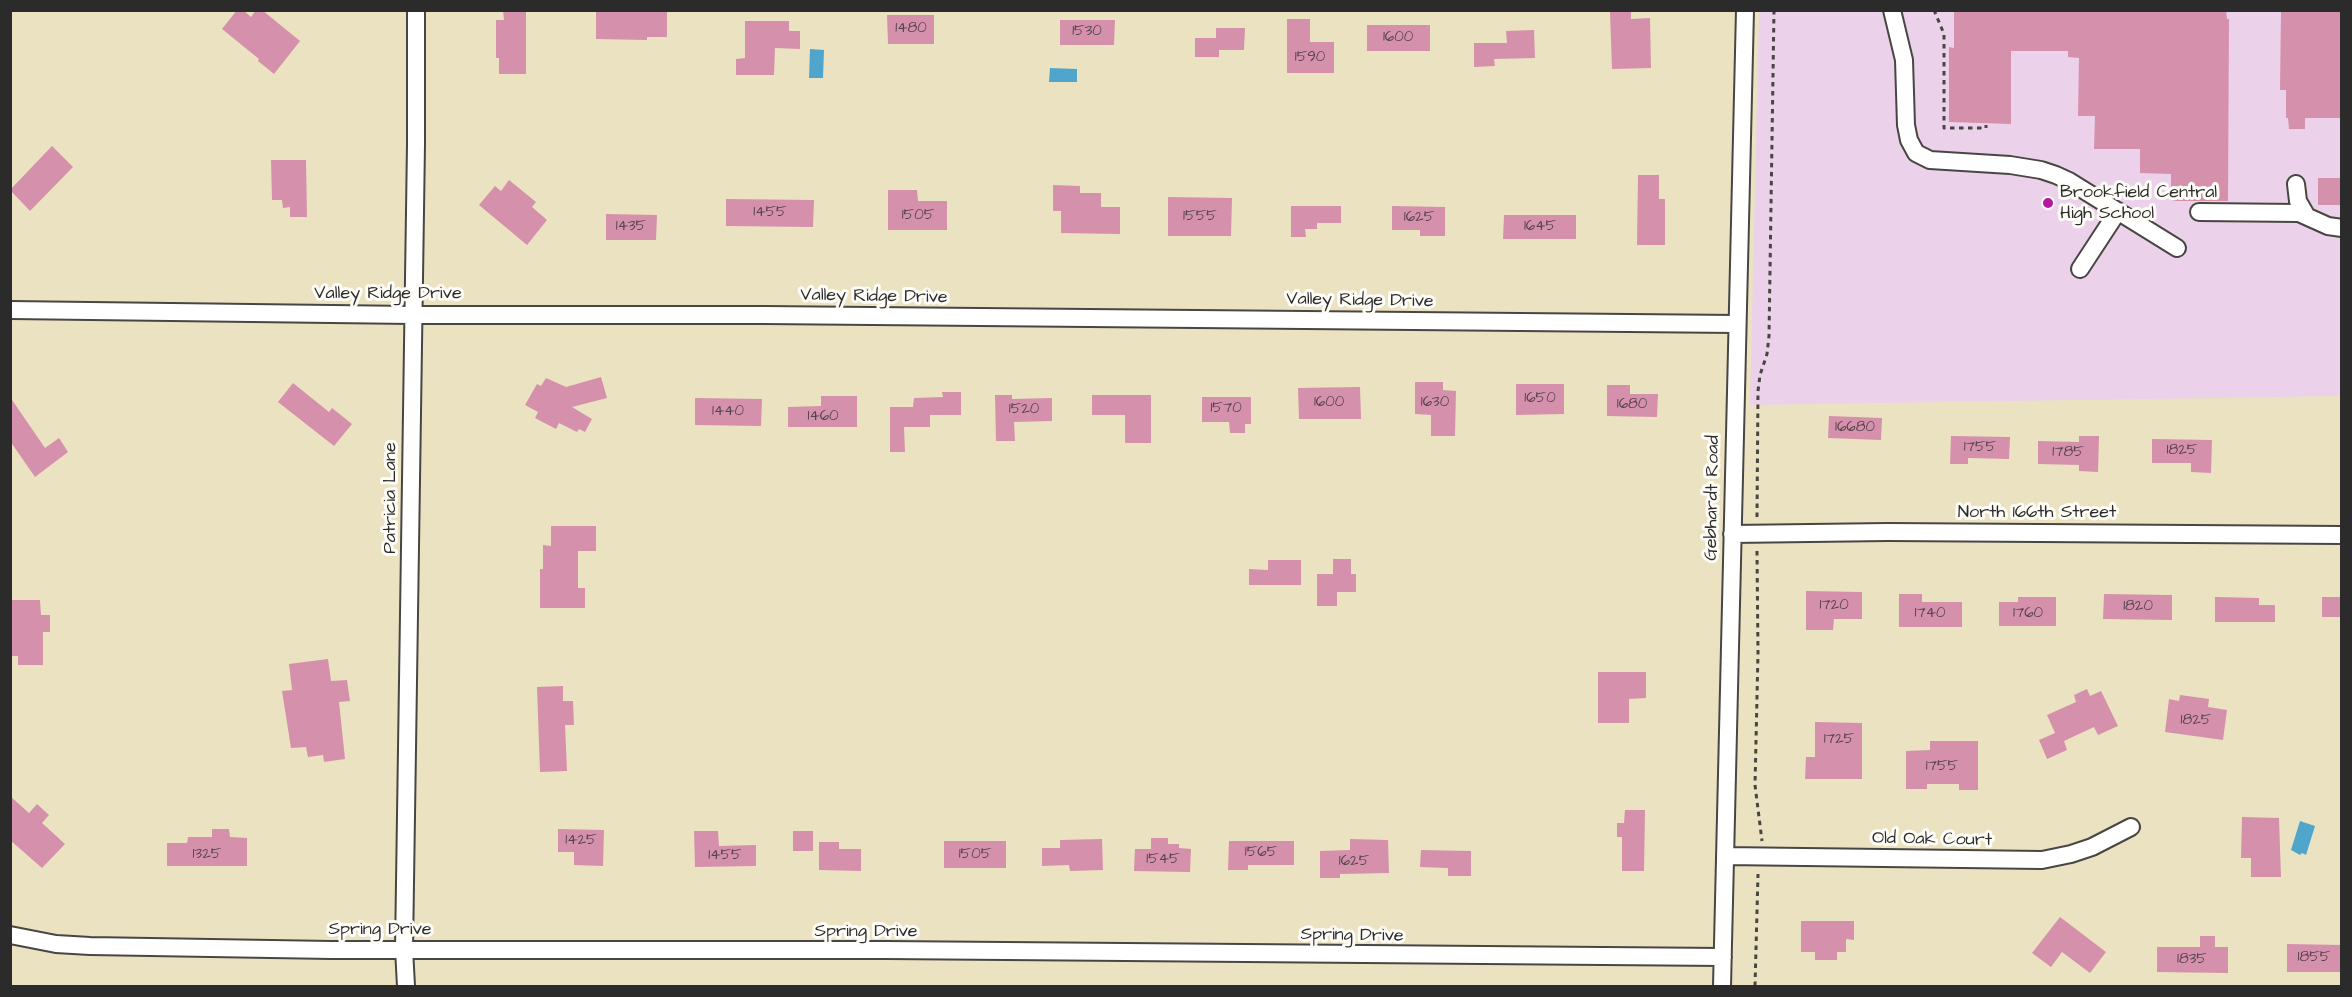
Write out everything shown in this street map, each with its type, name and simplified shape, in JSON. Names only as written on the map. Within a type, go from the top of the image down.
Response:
[{"type":"street","name":"Patricia Lane","points":[[406,987],[404,949],[416,10]]},
{"type":"street","name":"Gebhardt Road","points":[[1722,987],[1745,10]]},
{"type":"street","points":[[1892,10],[1904,60],[1906,125],[1909,140],[1916,153],[1930,160],[2010,165],[2042,170],[2069,181],[2177,248]]},
{"type":"street","points":[[2296,184],[2298,201],[2306,215]]},
{"type":"street","points":[[2080,269],[2118,212]]},
{"type":"street","points":[[2199,212],[2290,213],[2306,215],[2328,226],[2342,228]]},
{"type":"street","name":"Valley Ridge Drive","points":[[10,309],[412,315],[764,315],[1737,324]]},
{"type":"street","name":"North 166th Street","points":[[1732,534],[1888,532],[2342,535]]},
{"type":"street","name":"Old Oak Court","points":[[1725,856],[2042,860],[2081,851],[2131,827]]},
{"type":"street","name":"Spring Drive","points":[[10,935],[56,944],[94,946],[1723,957]]},
{"type":"path","points":[[1755,987],[1759,856],[1762,834],[1755,785],[1758,653],[1758,391],[1769,336],[1774,10]]},
{"type":"path","points":[[1934,10],[1944,34],[1944,128],[1986,128],[1986,125]]},
{"type":"shaded area","name":"Brookfield Central High School","points":[[1759,11],[2341,11],[2341,396],[1750,405]]},
{"type":"water","points":[[810,49],[824,50],[823,78],[809,78]]},
{"type":"water","points":[[1050,68],[1077,69],[1077,82],[1049,82]]},
{"type":"water","points":[[2300,821],[2315,826],[2306,855],[2302,853],[2300,855],[2291,850]]},
{"type":"building","points":[[237,10],[243,10],[251,17],[256,10],[262,10],[300,41],[274,74],[222,29]]},
{"type":"building","points":[[503,10],[526,10],[526,74],[499,74],[499,58],[496,58],[496,20],[504,20]]},
{"type":"building","points":[[596,10],[667,10],[667,37],[647,37],[647,40],[596,39]]},
{"type":"building","points":[[1954,10],[2226,10],[2227,19],[2229,19],[2228,201],[2171,200],[2171,174],[2140,173],[2140,149],[2094,149],[2095,116],[2078,116],[2079,58],[2068,57],[2068,51],[2011,51],[2011,124],[1949,122],[1949,47],[1954,48]]},
{"type":"building","points":[[2281,10],[2342,10],[2342,118],[2305,118],[2305,129],[2289,129],[2288,118],[2286,118],[2286,90],[2280,90]]},
{"type":"building","points":[[1631,11],[1631,19],[1650,18],[1651,68],[1612,69],[1610,12]]},
{"type":"building","points":[[887,15],[934,15],[934,44],[888,44]]},
{"type":"building","points":[[1287,19],[1310,19],[1310,42],[1334,42],[1334,73],[1287,73]]},
{"type":"building","points":[[1060,20],[1115,20],[1114,45],[1060,45]]},
{"type":"building","points":[[745,21],[789,21],[789,31],[800,31],[800,49],[775,48],[774,75],[736,75],[736,59],[745,58]]},
{"type":"building","points":[[1367,25],[1430,25],[1430,51],[1367,51]]},
{"type":"building","points":[[1216,28],[1245,28],[1244,50],[1219,50],[1219,57],[1195,57],[1195,38],[1216,38]]},
{"type":"building","points":[[1534,30],[1535,58],[1494,59],[1495,66],[1474,67],[1474,43],[1507,43],[1506,31]]},
{"type":"building","points":[[52,146],[73,167],[30,211],[10,190]]},
{"type":"building","points":[[271,160],[306,160],[307,217],[290,217],[290,207],[283,208],[282,200],[272,200]]},
{"type":"building","points":[[1638,175],[1659,175],[1659,199],[1665,199],[1665,245],[1637,245]]},
{"type":"building","points":[[2318,178],[2342,178],[2342,205],[2318,205]]},
{"type":"building","points":[[509,180],[536,202],[532,207],[547,220],[527,245],[479,205],[495,186],[501,191]]},
{"type":"building","points":[[1053,185],[1080,186],[1080,193],[1101,193],[1101,207],[1120,207],[1120,234],[1061,233],[1061,211],[1053,211]]},
{"type":"building","points":[[888,190],[917,190],[918,201],[947,201],[947,230],[888,230]]},
{"type":"building","points":[[1168,197],[1232,198],[1231,236],[1168,236]]},
{"type":"building","points":[[726,199],[814,200],[813,227],[726,226]]},
{"type":"building","points":[[1291,206],[1341,206],[1341,223],[1317,223],[1317,229],[1305,229],[1306,237],[1291,237]]},
{"type":"building","points":[[1392,206],[1445,207],[1445,236],[1420,236],[1420,230],[1392,230]]},
{"type":"building","points":[[606,214],[657,215],[656,240],[606,240]]},
{"type":"building","points":[[1504,215],[1576,215],[1576,239],[1503,239]]},
{"type":"building","points":[[601,377],[607,398],[572,407],[592,419],[585,432],[579,429],[577,432],[559,423],[556,429],[535,418],[538,412],[525,405],[537,384],[541,386],[546,378],[566,387]]},
{"type":"building","points":[[1415,382],[1443,382],[1443,390],[1456,391],[1455,436],[1431,436],[1431,415],[1415,414]]},
{"type":"building","points":[[293,383],[329,412],[332,408],[352,424],[334,446],[278,402]]},
{"type":"building","points":[[1516,384],[1564,384],[1564,414],[1516,415]]},
{"type":"building","points":[[1607,385],[1630,385],[1630,394],[1658,394],[1657,417],[1607,416]]},
{"type":"building","points":[[1360,387],[1361,419],[1299,419],[1298,388]]},
{"type":"building","points":[[942,392],[961,392],[961,415],[930,415],[930,427],[904,427],[905,452],[890,452],[890,407],[913,407],[914,398],[943,397]]},
{"type":"building","points":[[995,395],[1012,395],[1012,399],[1052,398],[1052,421],[1014,422],[1015,441],[996,441]]},
{"type":"building","points":[[1092,395],[1151,395],[1151,443],[1125,443],[1125,415],[1092,415]]},
{"type":"building","points":[[821,396],[857,396],[857,427],[788,427],[788,407],[821,406]]},
{"type":"building","points":[[10,397],[45,448],[59,438],[68,452],[35,477],[10,441]]},
{"type":"building","points":[[1202,397],[1251,397],[1251,424],[1245,424],[1245,433],[1230,433],[1229,422],[1202,422]]},
{"type":"building","points":[[695,398],[762,399],[761,426],[695,425]]},
{"type":"building","points":[[1829,416],[1882,418],[1881,440],[1828,438]]},
{"type":"building","points":[[1951,436],[2010,437],[2009,459],[1968,458],[1968,464],[1950,464]]},
{"type":"building","points":[[2079,436],[2099,436],[2098,472],[2079,471],[2079,465],[2038,464],[2038,441],[2079,442]]},
{"type":"building","points":[[2152,439],[2212,440],[2211,473],[2191,472],[2191,463],[2152,463]]},
{"type":"building","points":[[551,526],[596,526],[596,551],[578,551],[578,588],[585,588],[585,608],[540,608],[540,569],[543,569],[543,545],[551,546]]},
{"type":"building","points":[[1333,559],[1351,559],[1351,574],[1356,574],[1356,592],[1337,592],[1337,606],[1317,606],[1317,574],[1333,574]]},
{"type":"building","points":[[1268,560],[1301,560],[1301,585],[1249,585],[1249,569],[1268,570]]},
{"type":"building","points":[[1806,591],[1862,592],[1862,619],[1834,619],[1833,630],[1806,630]]},
{"type":"building","points":[[1899,594],[1922,594],[1922,602],[1962,602],[1962,627],[1899,627]]},
{"type":"building","points":[[2104,594],[2172,595],[2172,620],[2103,619]]},
{"type":"building","points":[[2018,597],[2056,597],[2056,626],[1999,626],[1999,602],[2018,602]]},
{"type":"building","points":[[2215,597],[2259,598],[2259,605],[2275,605],[2275,622],[2215,622]]},
{"type":"building","points":[[2322,597],[2342,597],[2342,617],[2322,617]]},
{"type":"building","points":[[11,600],[40,600],[41,615],[50,615],[50,632],[43,632],[43,665],[18,665],[18,656],[11,656]]},
{"type":"building","points":[[328,659],[331,681],[347,680],[350,701],[339,702],[345,759],[324,762],[323,755],[308,757],[306,747],[291,748],[282,691],[292,690],[289,664]]},
{"type":"building","points":[[1598,672],[1646,672],[1646,698],[1629,699],[1629,723],[1598,723]]},
{"type":"building","points":[[563,686],[563,701],[573,701],[574,725],[565,725],[567,771],[540,772],[537,687]]},
{"type":"building","points":[[2087,689],[2090,696],[2101,691],[2118,726],[2098,735],[2094,727],[2064,741],[2067,750],[2047,759],[2039,740],[2055,733],[2047,715],[2076,702],[2074,695]]},
{"type":"building","points":[[2180,695],[2209,699],[2208,707],[2227,710],[2223,740],[2165,732],[2169,699],[2179,701]]},
{"type":"building","points":[[1815,722],[1862,723],[1862,779],[1805,779],[1806,757],[1815,757]]},
{"type":"building","points":[[1930,741],[1978,741],[1978,790],[1959,790],[1959,784],[1927,784],[1927,789],[1906,789],[1906,751],[1930,750]]},
{"type":"building","points":[[10,796],[29,813],[37,804],[49,815],[42,823],[65,844],[42,868],[10,840]]},
{"type":"building","points":[[1625,810],[1645,810],[1644,871],[1622,871],[1622,837],[1617,837],[1617,823],[1624,823]]},
{"type":"building","points":[[2242,817],[2279,818],[2281,877],[2251,877],[2251,858],[2241,858]]},
{"type":"building","points":[[212,829],[229,829],[230,837],[247,838],[247,866],[167,866],[167,843],[187,843],[188,837],[212,837]]},
{"type":"building","points":[[558,829],[604,830],[603,866],[574,865],[574,852],[558,852]]},
{"type":"building","points":[[694,831],[718,831],[719,846],[756,845],[756,866],[695,867]]},
{"type":"building","points":[[793,831],[813,831],[813,851],[793,851]]},
{"type":"building","points":[[1151,838],[1168,838],[1168,844],[1179,844],[1179,848],[1191,849],[1190,872],[1134,871],[1135,849],[1151,849]]},
{"type":"building","points":[[1102,839],[1103,870],[1070,871],[1069,865],[1042,866],[1042,848],[1060,848],[1060,840]]},
{"type":"building","points":[[1350,839],[1388,840],[1389,873],[1340,874],[1340,878],[1320,878],[1320,851],[1350,850]]},
{"type":"building","points":[[944,841],[1006,841],[1006,868],[944,868]]},
{"type":"building","points":[[1229,841],[1294,841],[1294,865],[1248,865],[1248,870],[1228,870]]},
{"type":"building","points":[[819,842],[839,842],[839,849],[861,849],[861,871],[819,870]]},
{"type":"building","points":[[1421,850],[1471,851],[1471,876],[1448,876],[1448,868],[1420,867]]},
{"type":"building","points":[[2060,917],[2106,952],[2090,973],[2062,952],[2051,967],[2032,953]]},
{"type":"building","points":[[1801,921],[1854,921],[1854,940],[1846,939],[1846,952],[1837,952],[1837,960],[1815,960],[1815,952],[1801,952]]},
{"type":"building","points":[[2200,936],[2215,936],[2215,947],[2228,947],[2228,973],[2157,972],[2157,947],[2200,947]]},
{"type":"building","points":[[2287,944],[2342,945],[2342,972],[2287,972]]},
{"type":"place","name":"Brookfield Central High School","points":[[2048,203]]}]
